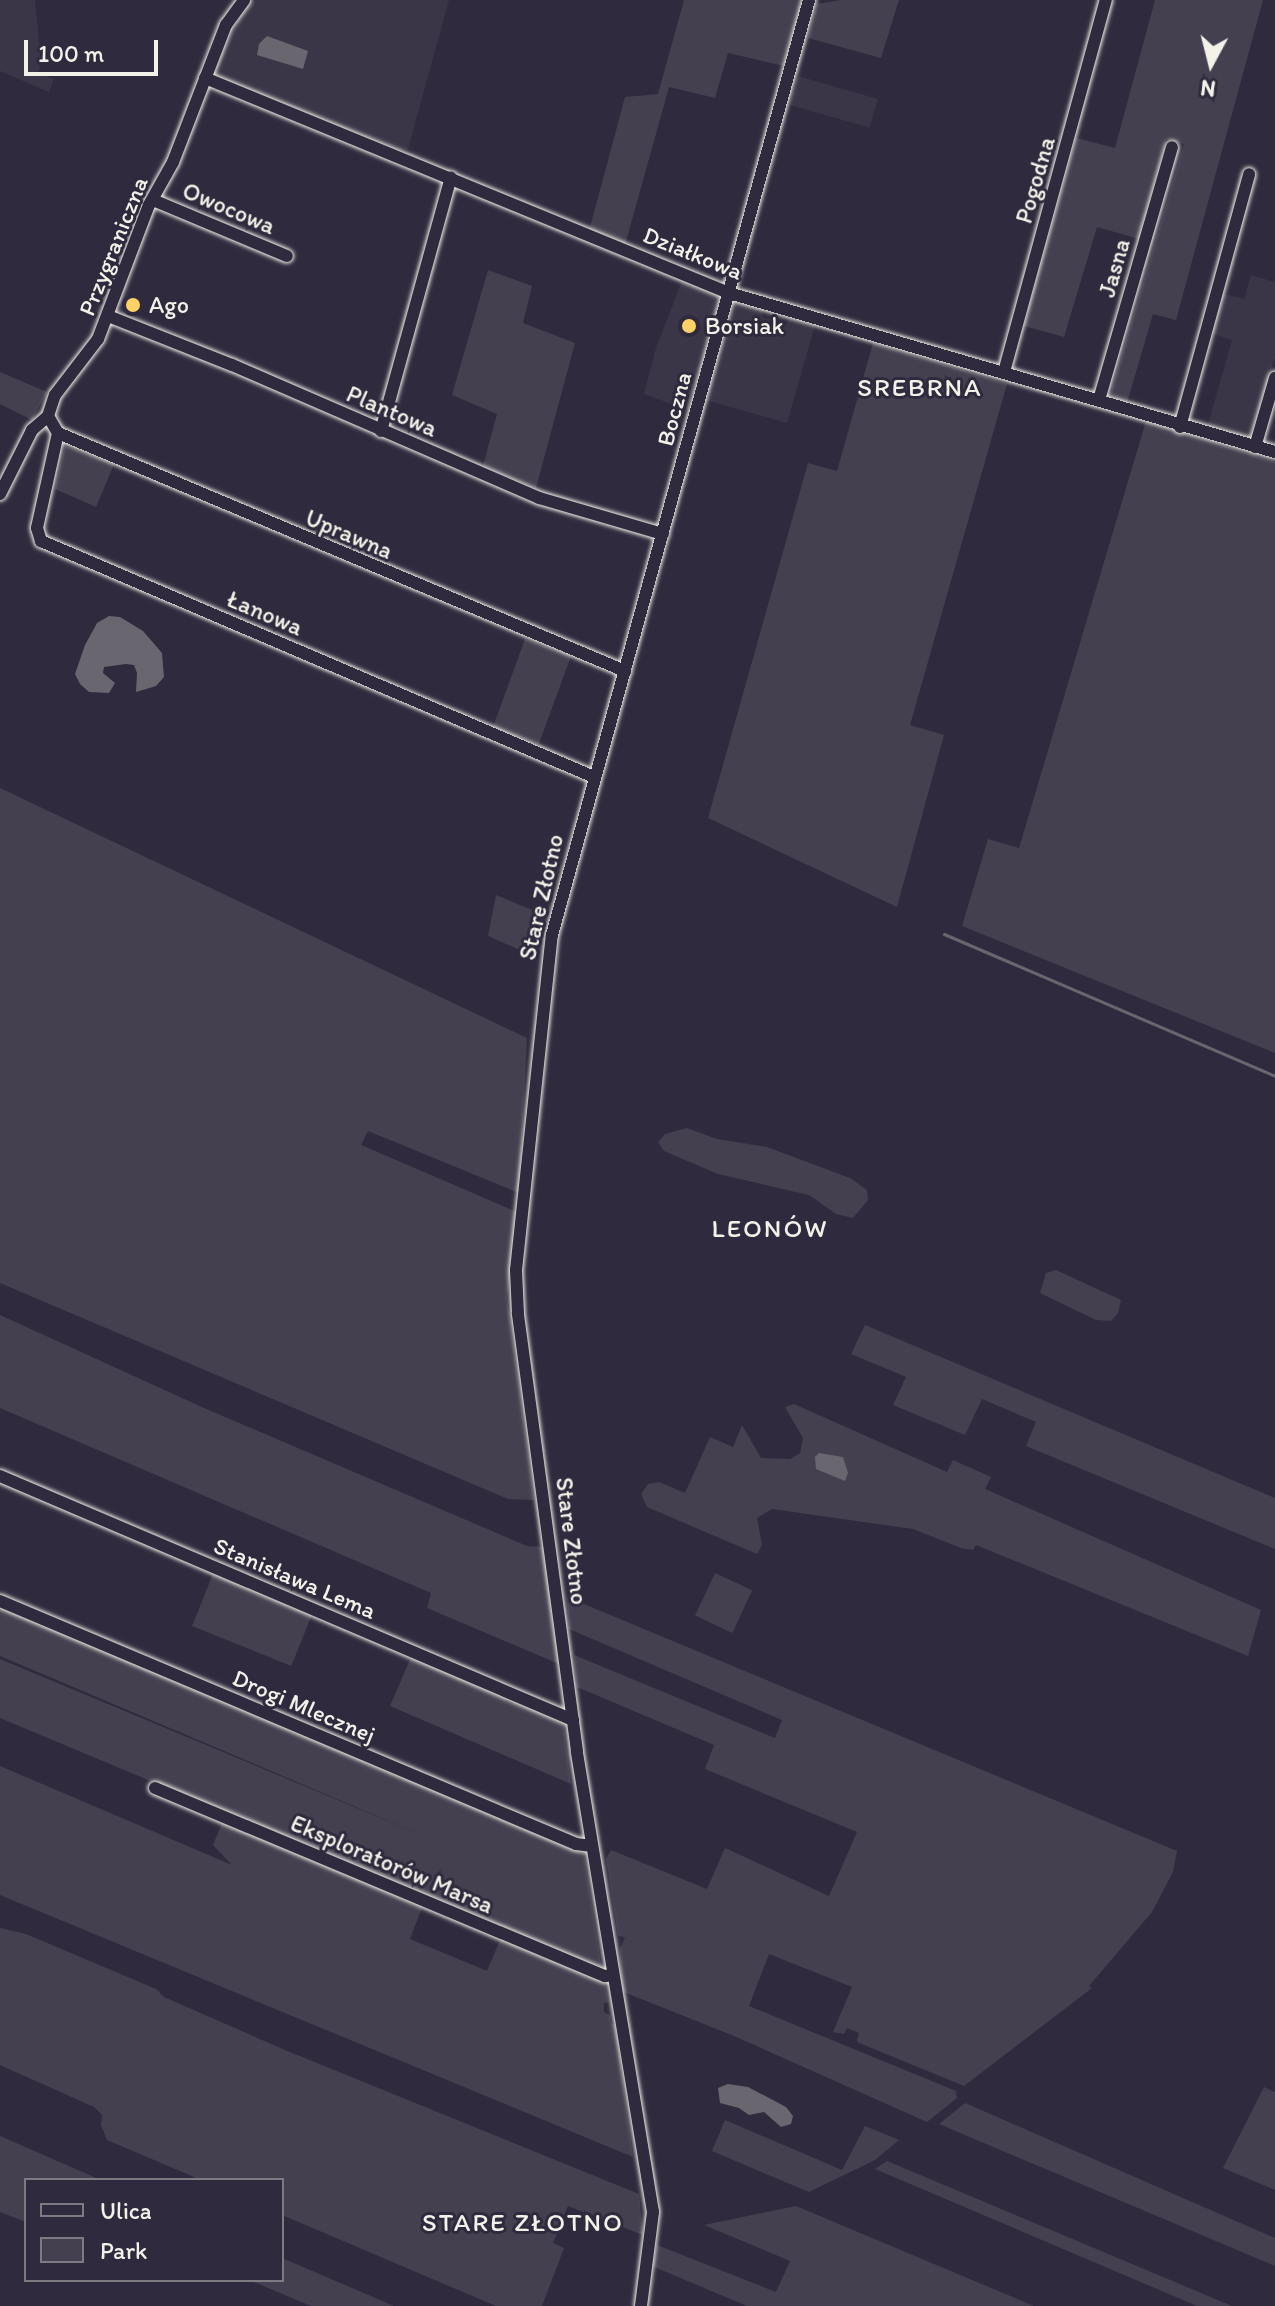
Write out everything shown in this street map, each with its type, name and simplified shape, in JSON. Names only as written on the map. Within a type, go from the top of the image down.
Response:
[{"type":"street","name":"Przygraniczna","points":[[0,494],[32,430],[48,416],[51,401],[98,339],[153,200],[173,162],[226,25],[244,0]]},
{"type":"street","name":"Boczna","points":[[593,780],[810,0]]},
{"type":"street","name":"Pogodna","points":[[1004,372],[1106,0]]},
{"type":"street","name":"Działkowa","points":[[205,78],[729,293],[1099,400],[1180,427],[1275,452]]},
{"type":"street","name":"Jasna","points":[[1099,400],[1172,147]]},
{"type":"street","points":[[1180,427],[1249,174]]},
{"type":"street","points":[[381,431],[451,177]]},
{"type":"street","name":"Owocowa","points":[[153,200],[287,256]]},
{"type":"street","name":"Plantowa","points":[[108,316],[552,503],[663,534]]},
{"type":"street","points":[[1255,447],[1275,378]]},
{"type":"street","points":[[48,416],[58,433]]},
{"type":"street","name":"Uprawna","points":[[58,433],[625,671]]},
{"type":"street","name":"Łanowa","points":[[58,433],[37,528],[41,541],[593,780]]},
{"type":"street","name":"Stare Złotno","points":[[593,780],[548,951],[516,1270],[518,1313],[573,1720],[653,2212],[641,2306]]},
{"type":"street","name":"Stanisława Lema","points":[[0,1476],[573,1720]]},
{"type":"street","name":"Drogi Mlecznej","points":[[0,1601],[576,1844],[592,1846]]},
{"type":"street","name":"Eksploratorów Marsa","points":[[155,1788],[605,1976],[613,1975]]},
{"type":"shaded area","points":[[0,0],[35,0],[41,62],[38,73],[54,79],[49,92],[0,71]]},
{"type":"shaded area","points":[[249,0],[449,0],[408,149],[400,150],[216,77],[213,72]]},
{"type":"shaded area","points":[[267,36],[308,51],[303,69],[257,55],[259,44]]},
{"type":"shaded area","points":[[798,76],[878,99],[870,128],[790,105]]},
{"type":"shaded area","points":[[1251,275],[1275,282],[1275,357],[1254,434],[1247,438],[1207,428],[1232,340],[1210,333],[1221,293],[1244,299]]},
{"type":"shaded area","name":"Borsiak","points":[[682,281],[717,294],[719,304],[688,410],[644,394],[656,348]]},
{"type":"shaded area","points":[[735,302],[764,308],[762,317],[787,324],[789,317],[815,325],[787,423],[706,400]]},
{"type":"shaded area","points":[[109,616],[120,617],[143,631],[162,653],[164,677],[156,686],[136,692],[137,673],[134,665],[126,664],[104,667],[103,673],[115,683],[109,693],[89,692],[80,684],[75,674],[85,645],[97,623]]},
{"type":"shaded area","points":[[819,1453],[843,1457],[848,1473],[845,1481],[816,1469],[815,1457]]},
{"type":"shaded area","points":[[728,2084],[748,2087],[786,2107],[793,2116],[791,2124],[781,2127],[764,2112],[749,2115],[739,2108],[720,2103],[718,2088]]},
{"type":"green space","points":[[684,0],[802,0],[784,66],[728,53],[715,98],[669,87],[625,245],[589,231],[625,97],[658,94]]},
{"type":"green space","points":[[841,0],[899,0],[881,58],[808,38],[817,4]]},
{"type":"green space","points":[[1155,0],[1263,0],[1176,320],[1153,314],[1127,403],[1110,395],[1184,144],[1166,139],[1139,239],[1097,227],[1064,337],[1024,326],[1076,138],[1115,148]]},
{"type":"green space","points":[[488,270],[532,286],[523,323],[575,343],[536,488],[483,466],[497,414],[452,395]]},
{"type":"green space","points":[[873,343],[1007,384],[910,725],[944,735],[897,907],[708,818],[808,463],[837,471]]},
{"type":"green space","points":[[0,372],[47,392],[32,420],[0,404]]},
{"type":"green space","points":[[1146,421],[1275,462],[1275,1053],[962,926],[988,839],[1019,848]]},
{"type":"green space","points":[[65,446],[114,464],[96,507],[55,489]]},
{"type":"green space","points":[[525,639],[571,656],[539,744],[493,727]]},
{"type":"green space","points":[[0,788],[527,1038],[519,1193],[368,1131],[361,1145],[517,1212],[507,1299],[534,1500],[508,1499],[0,1283]]},
{"type":"green space","points":[[496,895],[544,915],[536,957],[488,936]]},
{"type":"green space","points":[[687,1128],[717,1139],[767,1147],[850,1178],[867,1190],[868,1200],[853,1218],[836,1214],[809,1195],[718,1174],[664,1151],[658,1142],[665,1134]]},
{"type":"green space","points":[[1056,1270],[1121,1300],[1118,1313],[1111,1321],[1096,1320],[1040,1293],[1046,1273]]},
{"type":"green space","points":[[0,1315],[204,1408],[527,1546],[546,1547],[559,1664],[427,1608],[431,1593],[0,1408]]},
{"type":"green space","points":[[865,1325],[1275,1498],[1275,1549],[1026,1446],[1036,1422],[982,1399],[965,1435],[893,1405],[906,1377],[851,1354]]},
{"type":"green space","points":[[794,1404],[947,1472],[953,1460],[991,1477],[985,1489],[1261,1610],[1248,1656],[976,1545],[973,1550],[961,1548],[913,1529],[772,1509],[757,1518],[762,1545],[757,1554],[647,1507],[641,1494],[648,1484],[659,1482],[685,1493],[710,1437],[733,1447],[742,1425],[761,1458],[790,1459],[800,1453],[803,1438],[785,1407]]},
{"type":"green space","points":[[715,1573],[752,1590],[732,1633],[695,1616]]},
{"type":"green space","points":[[213,1574],[312,1614],[291,1666],[192,1626]]},
{"type":"green space","points":[[567,1597],[1177,1851],[1173,1872],[1152,1912],[1089,1986],[1092,1988],[964,2086],[857,2042],[859,2033],[847,2028],[844,2034],[833,2032],[852,1987],[769,1954],[749,2006],[956,2091],[957,2098],[927,2122],[734,2036],[621,1991],[620,1948],[625,1938],[618,1935],[606,1859],[611,1850],[707,1889],[725,1848],[829,1896],[857,1832],[705,1769],[714,1745],[577,1687],[574,1655],[775,1738],[782,1720],[569,1629]]},
{"type":"green space","points":[[0,1605],[584,1854],[602,1970],[0,1718],[0,1659],[429,1838],[0,1656]]},
{"type":"green space","points":[[412,1655],[507,1697],[505,1701],[513,1704],[515,1701],[563,1721],[571,1784],[390,1706]]},
{"type":"green space","points":[[0,1766],[232,1865],[213,1845],[223,1821],[423,1905],[410,1939],[487,1971],[501,1938],[605,1983],[608,2002],[604,2003],[604,2012],[610,2015],[611,2023],[615,2025],[633,2157],[0,1895]]},
{"type":"green space","points":[[0,1928],[26,1934],[156,1989],[164,1997],[285,2050],[639,2194],[643,2235],[568,2206],[553,2243],[564,2248],[542,2306],[496,2306],[284,2216],[284,2178],[196,2178],[107,2140],[101,2125],[102,2115],[94,2107],[0,2065]]},
{"type":"green space","points":[[1264,2087],[1275,2092],[1275,2190],[1223,2168]]},
{"type":"green space","points":[[965,2103],[1275,2238],[1275,2266],[939,2124]]},
{"type":"green space","points":[[725,2120],[842,2170],[865,2126],[899,2140],[875,2160],[809,2192],[712,2151]]},
{"type":"green space","points":[[0,2136],[96,2178],[24,2178],[24,2221],[0,2212]]},
{"type":"green space","points":[[887,2161],[1232,2306],[1197,2306],[875,2169]]},
{"type":"green space","points":[[796,2206],[1034,2306],[747,2306],[652,2266],[657,2245],[776,2292],[790,2261],[704,2225]]},
{"type":"green space","points":[[284,2259],[394,2306],[311,2306],[254,2282],[284,2282]]},
{"type":"waterway","points":[[944,934],[1275,1076]]},
{"type":"place","name":"Ago","points":[[133,305]]},
{"type":"place","name":"Borsiak","points":[[689,326]]},
{"type":"district","name":"SREBRNA","points":[[920,388]]},
{"type":"district","name":"LEONÓW","points":[[770,1229]]},
{"type":"district","name":"STARE ZŁOTNO","points":[[523,2223]]}]
